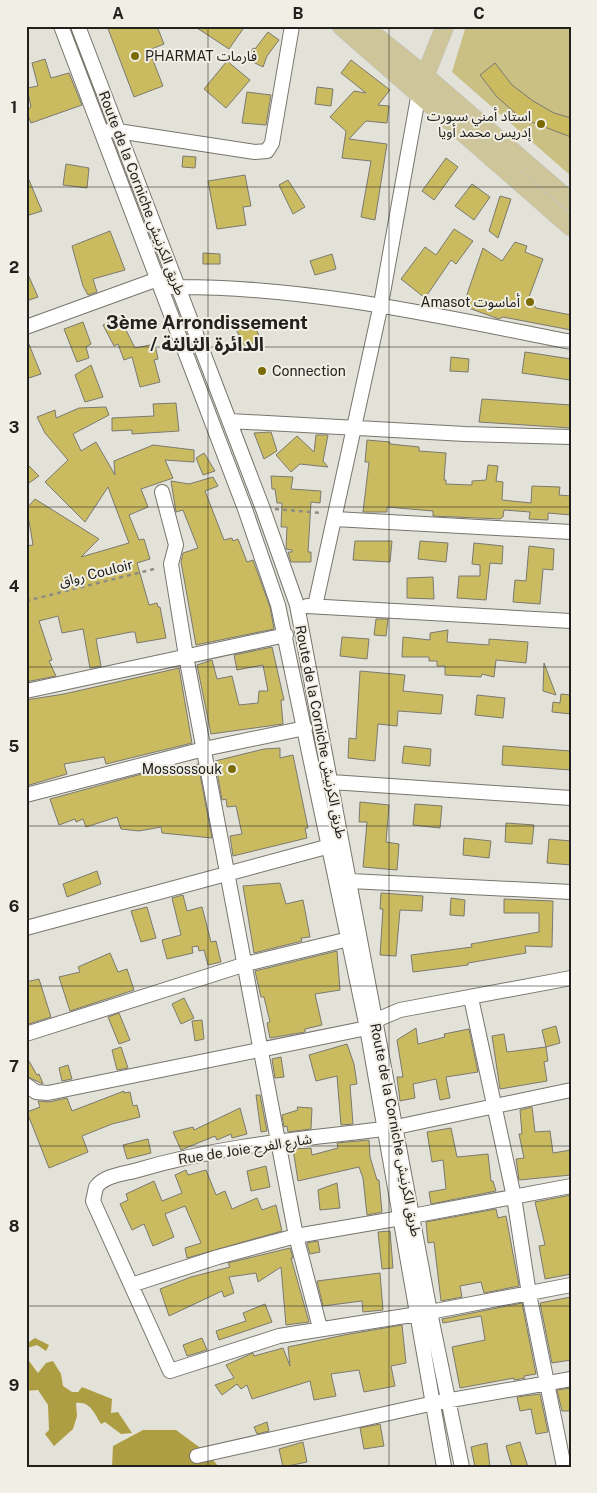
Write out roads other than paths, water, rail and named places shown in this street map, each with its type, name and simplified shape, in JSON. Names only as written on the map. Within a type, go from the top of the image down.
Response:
[{"type":"main road","points":[[341,26],[419,92],[571,227]]},
{"type":"main road","points":[[363,26],[424,75],[571,202]]},
{"type":"main road","points":[[419,92],[424,75],[445,26]]},
{"type":"street","name":"Route de la Corniche طريق الكرنيش","points":[[61,26],[252,527],[286,635],[349,940],[371,1025]]},
{"type":"street","name":"Route de la Corniche طريق الكرنيش","points":[[78,26],[230,420],[297,606],[350,882],[371,1025],[424,1313],[434,1404],[444,1467]]},
{"type":"street","points":[[100,128],[256,152],[267,151],[272,143],[292,26]]},
{"type":"street","points":[[315,606],[381,304],[419,92]]},
{"type":"street","points":[[26,327],[160,283],[179,287],[217,287],[381,304],[571,342]]},
{"type":"street","points":[[230,420],[465,434],[571,437]]},
{"type":"street","points":[[162,492],[176,545],[171,564],[186,656],[227,873],[246,964],[296,1236],[320,1328]]},
{"type":"street","points":[[334,519],[571,532]]},
{"type":"street","points":[[297,606],[571,622]]},
{"type":"street","points":[[26,691],[286,635]]},
{"type":"street","points":[[26,795],[204,749],[305,728]]},
{"type":"street","points":[[331,782],[571,798]]},
{"type":"street","points":[[26,928],[330,846]]},
{"type":"street","points":[[350,882],[571,892]]},
{"type":"street","points":[[26,1034],[246,964],[349,940]]},
{"type":"street","points":[[26,1085],[36,1092],[48,1094],[371,1025],[400,1010],[570,982]]},
{"type":"street","points":[[471,998],[514,1197],[529,1294],[564,1467]]},
{"type":"street","name":"Rue de Joie شارع الفرح","points":[[131,1285],[93,1201],[96,1187],[106,1179],[175,1159],[235,1147],[390,1128],[571,1090]]},
{"type":"street","points":[[571,1186],[296,1236],[131,1285],[170,1371],[247,1344],[320,1328],[424,1313],[571,1285]]},
{"type":"street","name":"Route de la Corniche طريق الكرنيش","points":[[424,1313],[449,1401],[462,1467]]},
{"type":"street","points":[[197,1456],[434,1404],[571,1379]]},
{"type":"place","name":"PHARMAT فارمات","points":[[135,56]]},
{"type":"place","name":"استاد أمني سبورت إدريس محمد أويا","points":[[541,124]]},
{"type":"place","name":"Amasot أماسوت","points":[[530,302]]},
{"type":"place","name":"Connection","points":[[262,371]]},
{"type":"place","name":"Mossossouk","points":[[232,769]]},
{"type":"district","name":"3ème Arrondissement / الدائرة الثالثة","points":[[207,333]]}]
